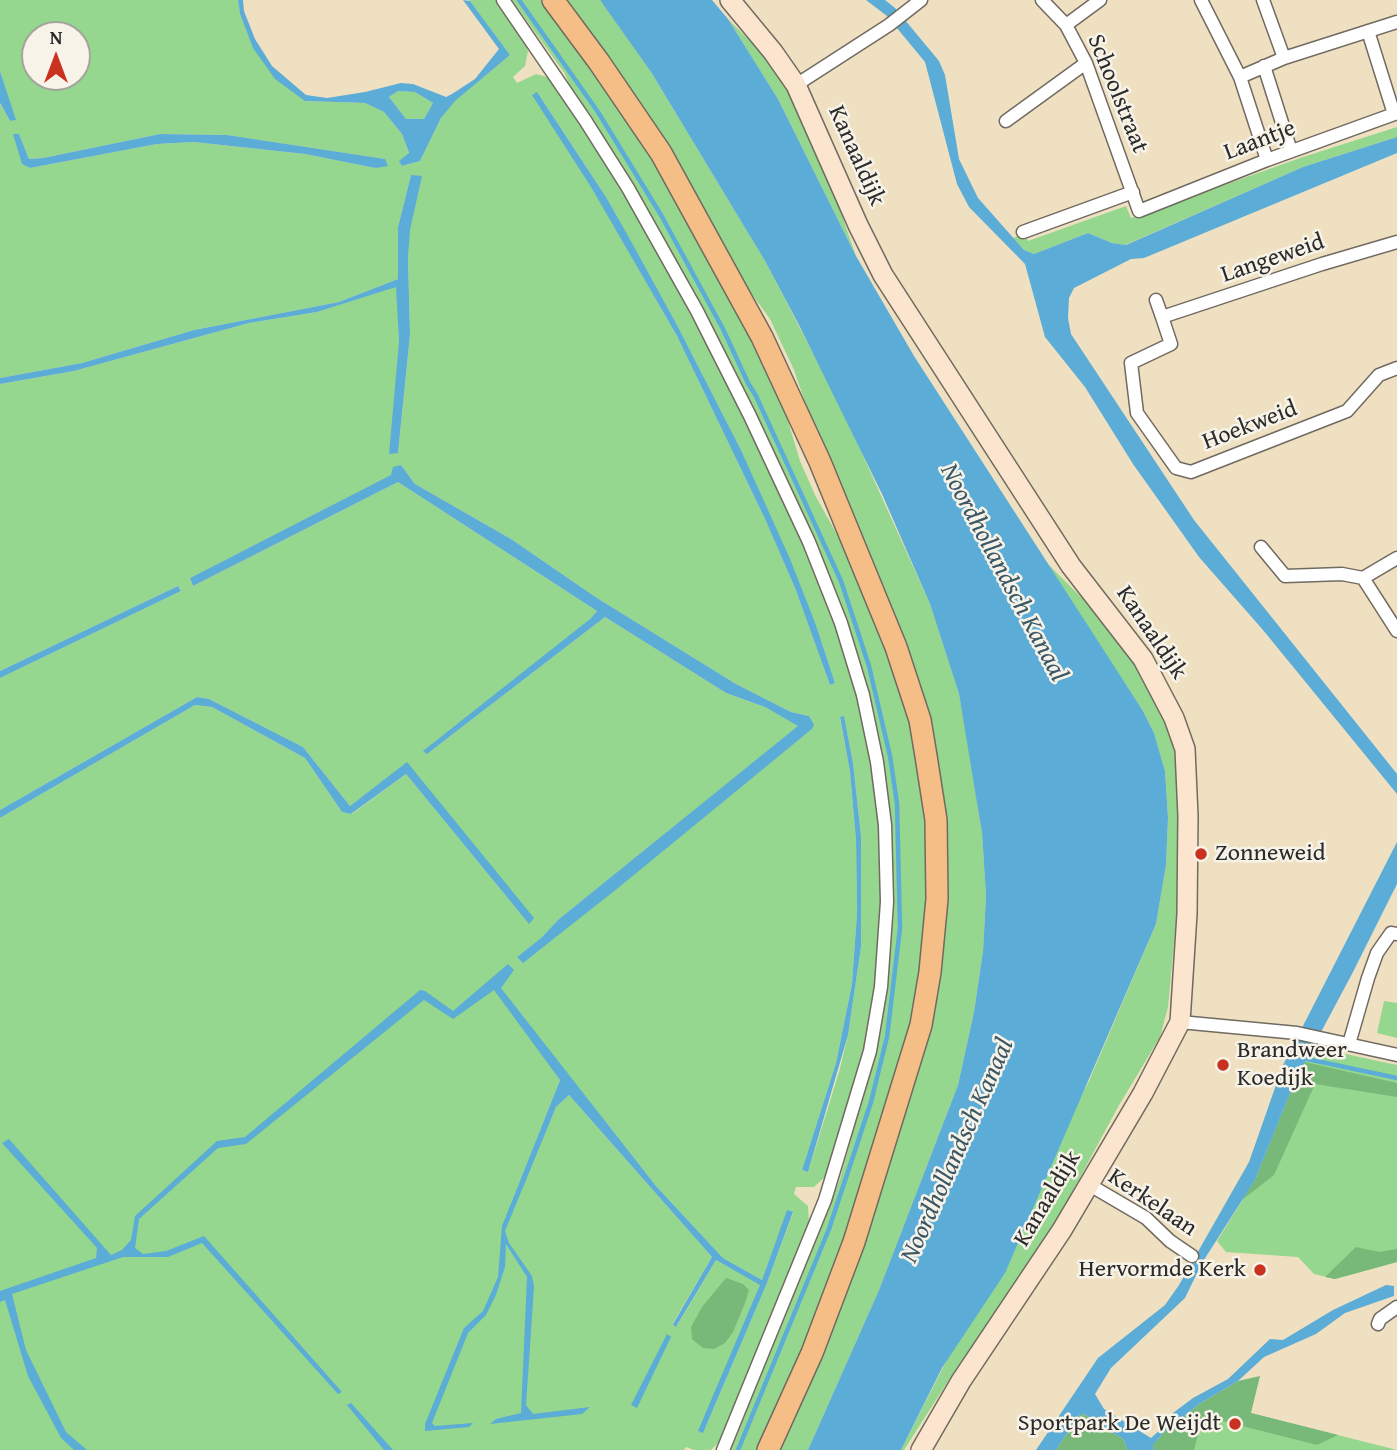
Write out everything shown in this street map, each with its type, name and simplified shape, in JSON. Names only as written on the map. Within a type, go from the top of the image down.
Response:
[{"type":"main road","points":[[554,0],[661,153],[762,337],[820,462],[896,647],[920,720],[936,820],[937,899],[930,972],[921,1025],[854,1242],[812,1353],[768,1450]]},
{"type":"street","points":[[503,0],[628,188],[697,311],[750,416],[809,542],[841,624],[863,695],[877,762],[885,825],[887,902],[881,987],[870,1051],[824,1204],[723,1450]]},
{"type":"street","name":"Kanaaldijk","points":[[730,0],[796,85],[883,275],[1071,566],[1143,659],[1179,728],[1185,749],[1188,816],[1187,914],[1180,1022],[1143,1093],[1062,1230],[961,1381],[921,1450]]},
{"type":"street","points":[[796,85],[890,25],[921,0]]},
{"type":"street","name":"Schoolstraat","points":[[1042,0],[1066,25],[1086,63],[1139,211]]},
{"type":"street","points":[[1066,25],[1100,0]]},
{"type":"street","points":[[1201,0],[1240,77],[1267,160]]},
{"type":"street","points":[[1263,0],[1284,58]]},
{"type":"street","points":[[1240,77],[1284,58],[1397,22]]},
{"type":"street","points":[[1368,31],[1396,113]]},
{"type":"street","points":[[1006,121],[1086,63]]},
{"type":"street","points":[[1264,66],[1291,151]]},
{"type":"street","name":"Laantje","points":[[1139,211],[1396,113]]},
{"type":"street","points":[[1023,232],[1133,192]]},
{"type":"street","name":"Langeweid","points":[[1162,317],[1397,242]]},
{"type":"street","points":[[1156,300],[1162,317]]},
{"type":"street","name":"Hoekweid","points":[[1162,317],[1171,344],[1131,363],[1137,413],[1175,468],[1191,472],[1347,411],[1379,375],[1397,368]]},
{"type":"street","points":[[1261,547],[1285,576],[1342,574],[1363,578],[1397,558]]},
{"type":"street","points":[[1363,578],[1397,631]]},
{"type":"street","points":[[1349,1044],[1367,978],[1377,953],[1391,933],[1397,934]]},
{"type":"street","points":[[1180,1022],[1297,1033],[1397,1055]]},
{"type":"street","name":"Kerkelaan","points":[[1088,1184],[1146,1218],[1170,1241],[1192,1256]]},
{"type":"street","points":[[1378,1324],[1380,1319],[1397,1307]]},
{"type":"green space","points":[[0,0],[238,0],[240,14],[253,47],[305,101],[365,103],[384,112],[402,134],[409,154],[400,161],[402,166],[420,161],[441,118],[455,100],[510,55],[469,0],[497,0],[525,41],[528,51],[525,66],[513,77],[517,83],[536,74],[551,78],[652,240],[755,439],[833,618],[859,703],[873,771],[879,822],[882,900],[877,970],[865,1046],[855,1086],[826,1176],[814,1187],[796,1187],[794,1194],[808,1206],[809,1223],[722,1439],[711,1450],[686,1447],[684,1450],[0,1450],[0,818],[195,705],[212,707],[305,758],[342,812],[352,814],[406,774],[529,924],[407,763],[350,806],[303,747],[209,699],[197,697],[0,810],[0,678],[181,591],[178,586],[0,671],[0,384],[74,371],[249,323],[317,312],[397,286],[398,453],[410,335],[408,258],[411,175],[398,227],[398,279],[339,302],[194,330],[82,363],[0,378],[0,104],[10,121],[15,120],[0,71]],"holes":[[[537,92],[606,197],[676,323],[741,450],[816,625],[835,683],[830,685],[795,588],[765,519],[677,336]],[[14,134],[19,134],[29,159],[160,134],[226,135],[384,159],[375,168],[305,154],[194,142],[157,144],[30,168],[22,163]],[[401,465],[415,484],[511,539],[597,598],[736,684],[791,712],[809,716],[812,729],[523,962],[517,957],[559,919],[799,726],[765,707],[726,693],[605,617],[427,754],[597,611],[398,482],[193,586],[190,578],[392,475]],[[844,717],[853,763],[861,836],[861,947],[848,1035],[808,1172],[802,1170],[836,1063],[852,984],[857,913],[856,840],[850,772],[840,718]],[[511,1002],[656,1186],[723,1258],[762,1280],[787,1211],[793,1213],[767,1283],[706,1426],[699,1432],[761,1285],[716,1260],[677,1326],[673,1323],[712,1257],[569,1095],[556,1107],[510,1206],[560,1080]]]},
{"type":"green space","points":[[512,0],[542,0],[586,59],[657,167],[733,301],[781,398],[800,461],[815,495],[849,556],[882,634],[914,744],[926,835],[927,901],[913,1014],[903,1057],[841,1251],[758,1450],[731,1450],[840,1179],[877,1045],[886,983],[892,909],[892,867],[886,787],[874,713],[847,623],[813,538],[713,330],[635,188],[570,87],[565,74]]},
{"type":"green space","points":[[565,0],[600,0],[607,9],[651,72],[765,261],[841,407],[930,604],[959,694],[972,766],[982,833],[986,896],[983,951],[974,1012],[958,1085],[879,1290],[808,1450],[779,1450],[840,1306],[869,1229],[920,1064],[936,1000],[946,904],[944,807],[794,370],[770,319],[746,286]]},
{"type":"green space","points":[[728,19],[763,54],[783,81],[816,141],[856,256],[778,99]]},
{"type":"green space","points":[[398,91],[415,92],[433,103],[424,119],[406,119],[389,97]]},
{"type":"green space","points":[[1397,127],[1397,137],[1303,167],[1125,245],[1112,243],[1088,233],[1034,254],[1024,250],[1013,238],[1025,233],[1028,241],[1126,206],[1131,218]]},
{"type":"green space","points":[[1043,559],[1110,626],[1140,670],[1169,728],[1179,773],[1181,868],[1168,1007],[1160,1037],[1118,1107],[1058,1218],[1016,1286],[950,1378],[904,1450],[901,1450],[1089,1081],[1156,924],[1166,865],[1168,818],[1165,771],[1154,733],[1143,711]]},
{"type":"green space","points":[[1384,1001],[1397,1003],[1397,1038],[1377,1033]]},
{"type":"green space","points":[[1313,1047],[1397,1065],[1397,1262],[1335,1279],[1314,1274],[1298,1257],[1226,1252],[1217,1241],[1255,1180],[1295,1081]]},
{"type":"green space","points":[[1305,1062],[1397,1083],[1397,1097],[1315,1084],[1274,1175],[1242,1200],[1255,1180]]},
{"type":"green space","points":[[1356,1247],[1379,1252],[1397,1249],[1397,1262],[1335,1279],[1325,1277]]},
{"type":"green space","points":[[726,1278],[743,1284],[749,1290],[745,1303],[733,1332],[725,1343],[714,1349],[703,1348],[692,1339],[691,1327],[702,1307]]},
{"type":"green space","points":[[1260,1376],[1251,1413],[1338,1435],[1317,1445],[1203,1416],[1194,1450],[1154,1450],[1153,1445],[1164,1432],[1199,1404],[1238,1381]]},
{"type":"green space","name":"Sportpark De Weijdt","points":[[1199,1404],[1251,1413],[1397,1450],[1056,1450],[1152,1445]]},
{"type":"green space","points":[[1084,1414],[1123,1439],[1128,1450],[1056,1450],[1078,1416]]},
{"type":"water","points":[[238,0],[243,0],[244,11],[255,39],[272,66],[306,95],[327,98],[401,83],[413,84],[446,97],[452,94],[475,79],[499,49],[463,0],[470,1],[510,55],[455,101],[441,118],[420,161],[402,166],[399,161],[409,153],[402,134],[384,112],[365,103],[305,101],[275,79],[253,48],[240,14]],"holes":[[[398,91],[415,92],[433,103],[424,119],[406,119],[389,97]]]},
{"type":"water","name":"Noordhollandsch Kanaal","points":[[600,0],[712,0],[728,19],[778,99],[856,256],[914,356],[1143,711],[1154,733],[1165,771],[1168,818],[1166,865],[1156,924],[1005,1273],[942,1368],[901,1450],[808,1450],[879,1290],[958,1085],[974,1012],[983,951],[986,896],[982,833],[959,694],[930,604],[882,494],[800,327],[765,261],[651,72]]},
{"type":"water","points":[[866,0],[885,0],[895,8],[939,61],[945,75],[959,159],[978,198],[1024,250],[1034,254],[1088,233],[1112,243],[1126,245],[1303,167],[1397,137],[1397,153],[1144,258],[1131,259],[1074,288],[1069,298],[1068,318],[1071,334],[1194,520],[1397,774],[1397,794],[1263,630],[1199,557],[1133,464],[1085,387],[1045,337],[1025,264],[969,207],[957,184],[925,62],[887,16]]},
{"type":"water","points":[[0,71],[16,120],[10,121],[0,103]]},
{"type":"water","points":[[537,92],[606,197],[676,323],[741,450],[790,559],[835,683],[830,685],[795,588],[765,519],[677,336],[591,187],[532,95]]},
{"type":"water","points":[[13,134],[19,134],[29,159],[160,134],[227,135],[385,159],[388,166],[375,168],[305,154],[194,142],[157,144],[30,168],[22,164]]},
{"type":"water","points":[[411,175],[422,176],[410,230],[410,335],[398,453],[389,454],[399,342],[396,287],[317,312],[249,323],[74,371],[0,384],[0,378],[82,363],[194,330],[339,302],[398,279],[398,227]]},
{"type":"water","points":[[401,465],[415,484],[511,539],[597,598],[736,684],[791,712],[809,716],[814,725],[523,963],[517,957],[559,919],[798,726],[765,707],[726,693],[605,617],[427,754],[423,751],[597,611],[398,482],[193,586],[190,578],[391,475],[393,467]]},
{"type":"water","points":[[178,586],[181,591],[0,678],[0,671]]},
{"type":"water","points":[[197,697],[209,699],[303,747],[350,806],[407,762],[534,918],[529,924],[406,774],[351,814],[342,812],[305,758],[212,707],[195,705],[0,818],[0,810]]},
{"type":"water","points":[[844,716],[853,763],[861,836],[861,947],[848,1035],[808,1172],[802,1170],[836,1063],[852,984],[857,913],[856,840],[850,772],[840,717]]},
{"type":"water","points":[[1397,842],[1397,884],[1295,1081],[1255,1180],[1202,1263],[1185,1298],[1111,1368],[1095,1394],[1104,1409],[1151,1438],[1162,1428],[1169,1416],[1193,1398],[1228,1379],[1270,1339],[1283,1340],[1333,1310],[1386,1285],[1394,1286],[1394,1296],[1345,1313],[1316,1334],[1264,1357],[1238,1381],[1199,1404],[1164,1432],[1153,1445],[1154,1450],[1128,1450],[1123,1439],[1084,1414],[1078,1416],[1056,1450],[1036,1450],[1098,1358],[1165,1305],[1179,1285],[1249,1162],[1283,1065]]},
{"type":"water","points":[[508,964],[514,970],[501,988],[656,1186],[723,1258],[762,1280],[787,1210],[793,1212],[767,1283],[703,1433],[698,1431],[760,1285],[716,1260],[676,1327],[673,1324],[712,1257],[569,1095],[556,1107],[505,1231],[509,1243],[532,1276],[534,1287],[526,1405],[533,1414],[590,1407],[582,1414],[490,1424],[496,1419],[521,1413],[527,1277],[506,1244],[505,1267],[496,1295],[486,1315],[468,1333],[432,1423],[435,1426],[473,1423],[469,1427],[425,1431],[425,1424],[464,1328],[483,1311],[498,1277],[502,1226],[560,1080],[494,990],[453,1019],[424,1000],[246,1144],[218,1148],[139,1219],[135,1248],[143,1254],[166,1251],[204,1236],[342,1392],[338,1394],[202,1243],[168,1257],[123,1257],[12,1294],[26,1350],[66,1432],[87,1450],[74,1450],[61,1438],[28,1376],[5,1300],[0,1302],[0,1291],[96,1258],[97,1248],[2,1143],[9,1139],[111,1255],[122,1250],[131,1240],[135,1216],[217,1141],[245,1137],[420,990],[453,1011]]},
{"type":"water","points":[[667,1334],[671,1337],[637,1408],[631,1405]]},
{"type":"water","points":[[351,1403],[393,1450],[384,1450],[347,1405]]},
{"type":"waterway","points":[[519,0],[598,112],[661,215],[756,396],[841,581],[869,666],[890,756],[897,803],[900,928],[887,1037],[871,1102],[829,1229],[738,1450]]},
{"type":"waterway","points":[[1307,1059],[1397,1078]]},
{"type":"place","name":"Zonneweid","points":[[1201,854]]},
{"type":"place","name":"Brandweer Koedijk","points":[[1223,1065]]},
{"type":"place","name":"Hervormde Kerk","points":[[1260,1270]]},
{"type":"place","name":"Sportpark De Weijdt","points":[[1235,1424]]}]
